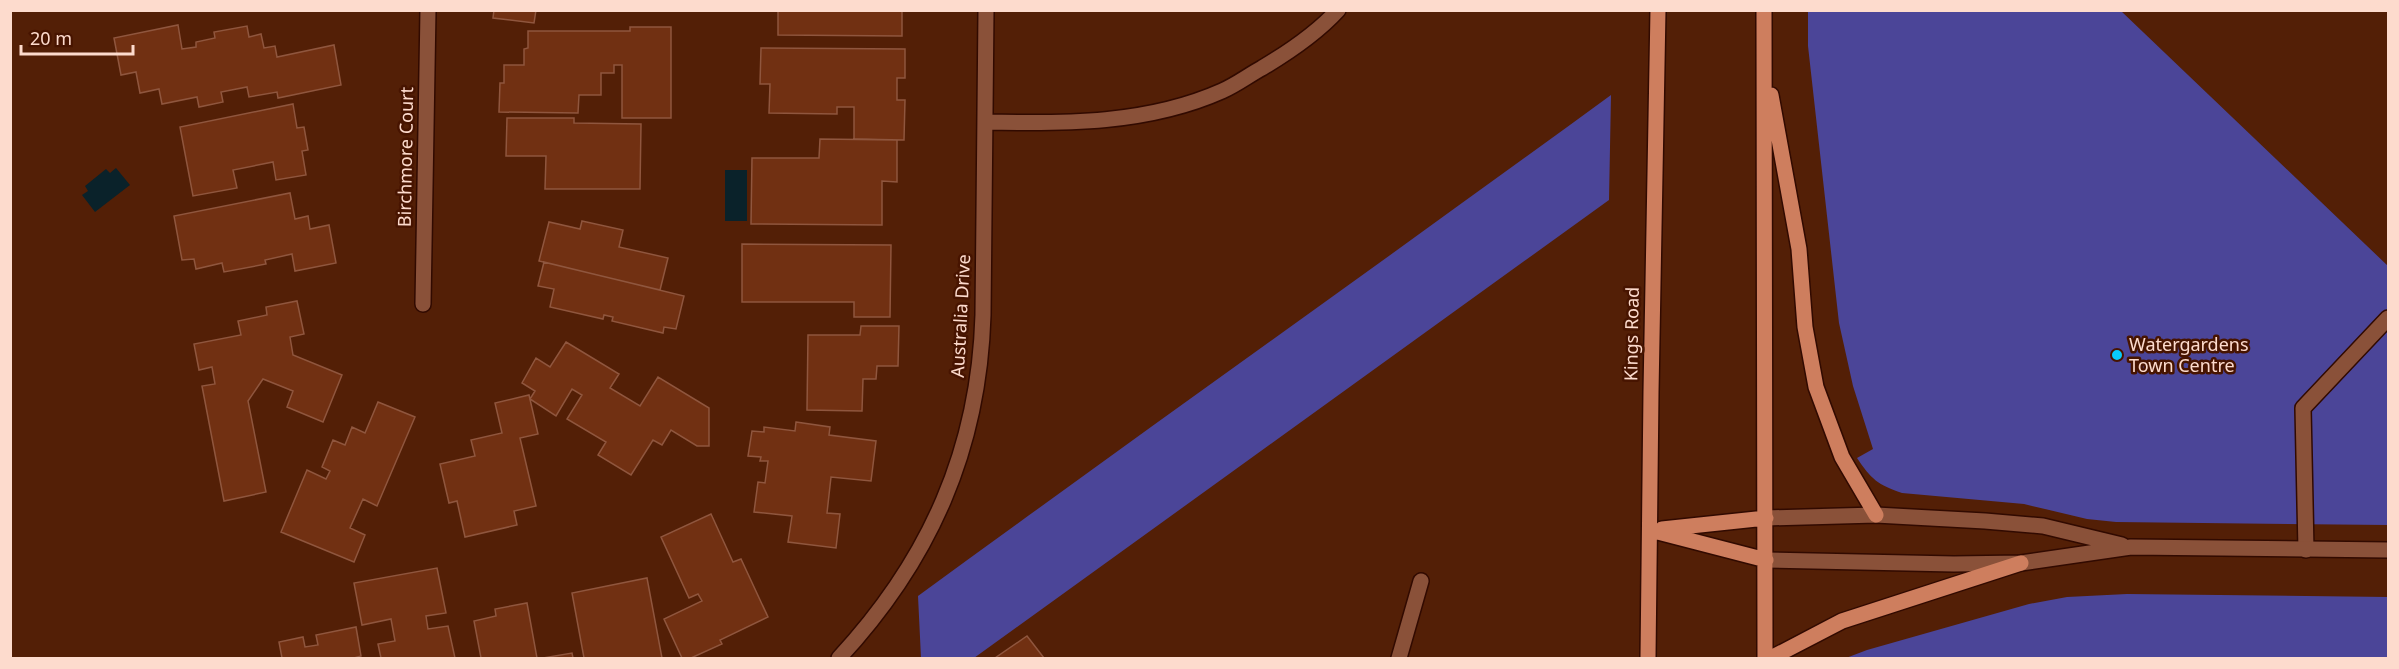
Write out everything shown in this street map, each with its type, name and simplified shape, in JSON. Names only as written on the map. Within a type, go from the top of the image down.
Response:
[{"type":"main road","name":"Kings Road","points":[[1648,658],[1658,10]]},
{"type":"main road","points":[[1764,10],[1765,658]]},
{"type":"main road","points":[[1764,57],[1799,249],[1805,327],[1816,387],[1842,457],[1876,515]]},
{"type":"main road","points":[[1650,530],[1766,518]]},
{"type":"main road","points":[[1650,530],[1766,560]]},
{"type":"main road","points":[[1771,658],[1842,621],[2021,562]]},
{"type":"street","name":"Birchmore Court","points":[[423,304],[428,10]]},
{"type":"street","name":"Australia Drive","points":[[840,658],[865,631],[918,554],[952,480],[971,417],[982,355],[986,10]]},
{"type":"street","points":[[985,122],[1093,122],[1178,107],[1223,90],[1279,58],[1328,22],[1338,10]]},
{"type":"street","points":[[2306,550],[2303,408],[2388,318]]},
{"type":"street","points":[[1766,518],[1876,515],[2043,525],[2131,548]]},
{"type":"street","points":[[1766,560],[1954,564],[2021,562],[2131,548],[2388,550]]},
{"type":"street","points":[[1399,658],[1421,580]]},
{"type":"shaded area","name":"Watergardens Town Centre","points":[[1808,11],[2121,11],[2388,266],[2388,525],[2116,522],[2087,519],[2024,504],[1902,493],[1876,480],[1857,458],[1873,449],[1853,386],[1839,323],[1808,46]]},
{"type":"shaded area","points":[[1611,95],[1609,200],[974,658],[921,658],[918,596]]},
{"type":"shaded area","points":[[2127,594],[2388,597],[2388,658],[1846,658],[2029,604],[2067,597]]},
{"type":"water","points":[[116,168],[130,185],[95,212],[82,195],[88,191],[85,186],[106,169],[110,173]]},
{"type":"water","points":[[725,170],[747,170],[747,221],[725,221]]},
{"type":"building","points":[[494,10],[536,10],[534,23],[493,18]]},
{"type":"building","points":[[778,10],[902,10],[902,36],[778,35]]},
{"type":"building","points":[[178,25],[182,49],[196,47],[196,42],[215,38],[214,32],[247,26],[249,37],[261,34],[264,48],[275,46],[277,57],[334,45],[341,85],[278,98],[277,92],[249,97],[247,87],[221,92],[223,102],[199,107],[197,97],[162,104],[159,89],[140,93],[136,72],[121,75],[114,38]]},
{"type":"building","points":[[630,27],[671,27],[671,118],[622,118],[622,65],[614,65],[614,73],[601,73],[601,95],[579,95],[578,113],[499,112],[500,83],[504,83],[504,65],[524,65],[524,49],[528,48],[528,31],[630,31]]},
{"type":"building","points":[[761,48],[905,49],[905,78],[897,78],[897,100],[905,100],[904,140],[854,139],[854,107],[837,107],[837,114],[769,113],[770,84],[760,84]]},
{"type":"building","points":[[293,104],[297,128],[304,127],[308,150],[302,151],[306,175],[276,180],[273,162],[233,170],[237,188],[193,196],[180,127]]},
{"type":"building","points":[[507,118],[574,118],[574,123],[641,124],[640,189],[545,189],[546,156],[506,156]]},
{"type":"building","points":[[820,139],[897,140],[897,182],[882,181],[882,225],[751,224],[752,158],[819,158]]},
{"type":"building","points":[[290,193],[295,219],[308,216],[310,229],[329,225],[336,263],[295,271],[292,254],[265,260],[266,264],[224,272],[222,263],[196,269],[194,259],[182,260],[174,216]]},
{"type":"building","points":[[582,221],[623,230],[619,247],[668,258],[660,290],[539,261],[549,222],[580,229]]},
{"type":"building","points":[[742,244],[891,245],[890,317],[854,317],[854,302],[742,302]]},
{"type":"building","points":[[544,262],[684,296],[676,329],[664,327],[663,333],[612,321],[613,317],[604,315],[603,319],[550,307],[554,289],[538,286]]},
{"type":"building","points":[[297,301],[304,334],[290,337],[293,355],[342,375],[323,422],[287,407],[293,391],[263,379],[248,401],[266,492],[224,501],[202,386],[215,384],[212,367],[199,370],[194,344],[241,335],[238,321],[267,315],[266,307]]},
{"type":"building","points":[[861,326],[899,326],[898,366],[877,366],[876,379],[863,379],[862,411],[807,410],[808,335],[860,335]]},
{"type":"building","points":[[566,342],[619,374],[610,388],[640,406],[658,377],[709,408],[709,446],[697,446],[671,430],[662,445],[653,440],[631,475],[598,455],[606,442],[567,419],[582,395],[572,389],[556,416],[530,399],[535,391],[522,383],[536,358],[550,367]]},
{"type":"building","points":[[529,395],[538,434],[520,438],[536,506],[514,511],[517,525],[465,537],[457,501],[449,503],[440,464],[475,456],[471,440],[502,433],[495,403]]},
{"type":"building","points":[[378,402],[415,417],[377,506],[363,499],[350,528],[365,535],[354,562],[281,532],[307,470],[326,479],[330,471],[322,467],[333,440],[345,445],[352,427],[365,433]]},
{"type":"building","points":[[796,422],[830,427],[829,435],[876,441],[871,481],[831,477],[827,513],[840,514],[836,548],[788,542],[792,516],[754,512],[758,482],[765,483],[768,461],[760,461],[761,457],[748,456],[752,431],[764,432],[764,427],[795,431]]},
{"type":"building","points":[[711,514],[733,562],[741,559],[768,617],[720,640],[722,644],[691,658],[682,658],[664,619],[702,601],[698,594],[689,598],[661,537]]},
{"type":"building","points":[[437,568],[446,613],[426,616],[428,629],[448,626],[455,658],[381,658],[378,644],[395,641],[391,619],[362,625],[354,583]]},
{"type":"building","points":[[647,578],[662,658],[584,658],[572,593]]},
{"type":"building","points":[[527,603],[537,658],[481,658],[474,621],[496,616],[495,609]]},
{"type":"building","points":[[356,627],[361,656],[354,658],[282,658],[279,642],[303,637],[305,647],[318,645],[316,635]]},
{"type":"building","points":[[1027,636],[1044,658],[995,658]]},
{"type":"building","points":[[572,653],[573,658],[543,658]]},
{"type":"place","name":"Watergardens Town Centre","points":[[2117,355]]}]
